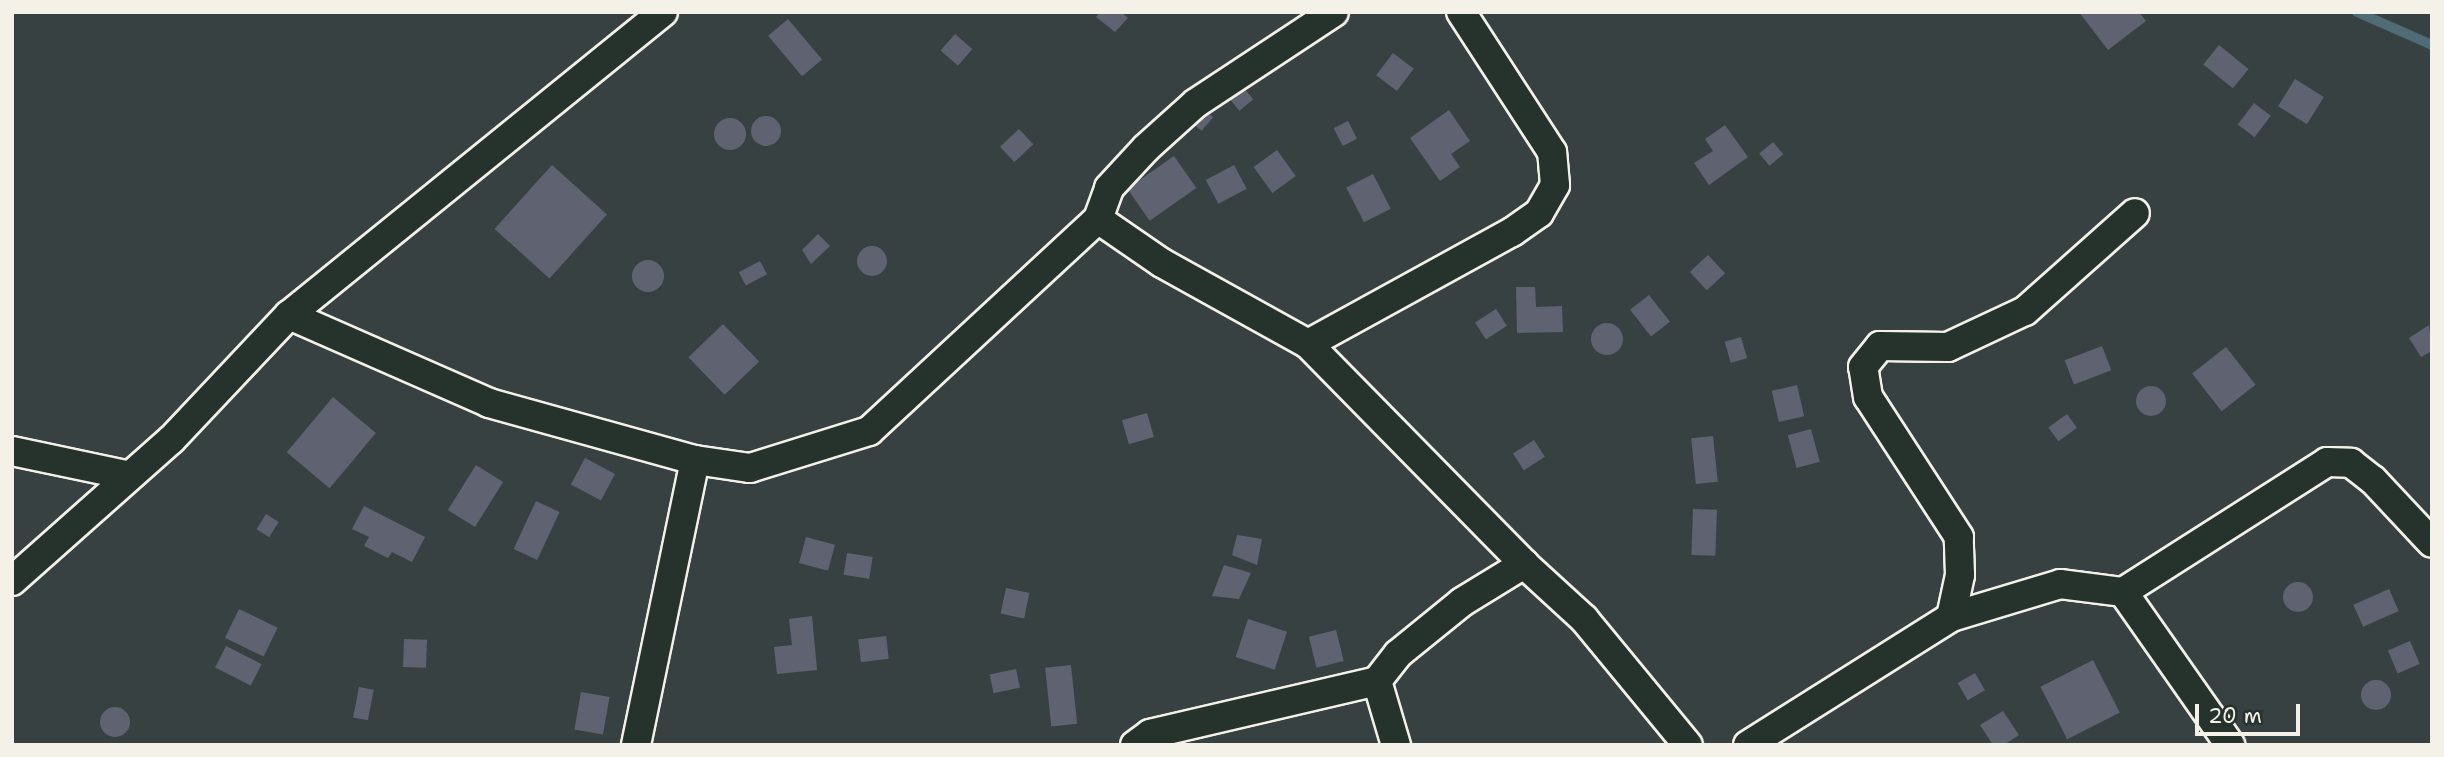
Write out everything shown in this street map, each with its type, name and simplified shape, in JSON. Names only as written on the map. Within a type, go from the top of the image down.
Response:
[{"type":"street","points":[[12,581],[127,475],[172,440],[289,316],[663,12]]},
{"type":"street","points":[[289,316],[489,403],[695,460],[750,468],[869,431],[1098,219],[1109,188],[1146,148],[1196,103],[1334,12]]},
{"type":"street","points":[[1308,344],[1512,232],[1539,213],[1555,186],[1552,152],[1461,12]]},
{"type":"street","points":[[1951,617],[1960,575],[1959,537],[1868,397],[1863,367],[1880,346],[1948,347],[2025,311],[2135,213]]},
{"type":"street","points":[[1098,219],[1162,264],[1308,344],[1524,564],[1584,619],[1688,745]]},
{"type":"street","points":[[12,450],[127,475]]},
{"type":"street","points":[[636,745],[695,460]]},
{"type":"street","points":[[1748,745],[1951,617],[2060,584],[2123,592],[2327,462],[2351,463],[2373,480],[2432,543]]},
{"type":"street","points":[[1135,745],[1150,734],[1377,681],[1398,654],[1462,602],[1524,564]]},
{"type":"street","points":[[2123,592],[2230,745]]},
{"type":"street","points":[[1377,681],[1396,745]]},
{"type":"building","points":[[1100,12],[1121,12],[1128,18],[1115,32],[1096,17]]},
{"type":"building","points":[[2079,12],[2139,12],[2146,21],[2108,50]]},
{"type":"building","points":[[788,19],[822,60],[802,76],[768,36]]},
{"type":"building","points":[[955,34],[972,49],[958,66],[941,51]]},
{"type":"building","points":[[2219,45],[2249,69],[2233,88],[2203,64]]},
{"type":"building","points":[[1393,53],[1414,69],[1397,91],[1376,75]]},
{"type":"building","points":[[2295,79],[2324,97],[2307,124],[2278,106]]},
{"type":"building","points":[[1243,87],[1253,99],[1239,111],[1229,99]]},
{"type":"building","points":[[2254,103],[2271,116],[2255,137],[2238,125]]},
{"type":"building","points":[[1205,110],[1213,117],[1201,131],[1193,124]]},
{"type":"building","points":[[1449,110],[1470,141],[1451,154],[1460,167],[1440,181],[1410,138]]},
{"type":"building","points":[[766,116],[777,120],[781,131],[777,142],[766,146],[755,142],[751,131],[755,120]]},
{"type":"building","points":[[730,118],[741,123],[746,134],[741,145],[730,150],[719,145],[714,134],[719,123]]},
{"type":"building","points":[[1348,121],[1357,139],[1343,146],[1334,128]]},
{"type":"building","points":[[1725,125],[1748,157],[1709,185],[1694,163],[1713,151],[1705,139]]},
{"type":"building","points":[[1019,129],[1033,144],[1014,162],[1000,147]]},
{"type":"building","points":[[1773,142],[1783,154],[1769,166],[1759,154]]},
{"type":"building","points":[[1277,150],[1296,176],[1272,193],[1254,167]]},
{"type":"building","points":[[1174,156],[1196,188],[1150,221],[1127,189]]},
{"type":"building","points":[[552,165],[607,215],[549,278],[494,229]]},
{"type":"building","points":[[1234,165],[1247,189],[1218,204],[1206,180]]},
{"type":"building","points":[[1373,174],[1391,209],[1364,222],[1346,188]]},
{"type":"building","points":[[818,234],[830,246],[811,264],[802,250]]},
{"type":"building","points":[[872,246],[883,250],[887,261],[883,272],[872,276],[861,272],[857,261],[861,250]]},
{"type":"building","points":[[1708,255],[1725,273],[1707,290],[1690,272]]},
{"type":"building","points":[[648,260],[659,265],[664,276],[659,287],[648,292],[637,287],[632,276],[637,265]]},
{"type":"building","points":[[760,261],[767,274],[746,286],[739,272]]},
{"type":"building","points":[[1516,287],[1535,287],[1536,307],[1562,306],[1563,332],[1517,333]]},
{"type":"building","points":[[1649,295],[1670,322],[1651,337],[1630,310]]},
{"type":"building","points":[[1496,309],[1507,326],[1486,339],[1475,323]]},
{"type":"building","points":[[1607,323],[1618,328],[1623,339],[1618,350],[1607,355],[1596,350],[1591,339],[1596,328]]},
{"type":"building","points":[[723,324],[759,361],[725,395],[688,357]]},
{"type":"building","points":[[2429,325],[2432,351],[2421,357],[2409,338]]},
{"type":"building","points":[[1741,337],[1747,358],[1731,363],[1725,342]]},
{"type":"building","points":[[2102,346],[2111,370],[2074,385],[2065,360]]},
{"type":"building","points":[[2226,347],[2256,385],[2222,411],[2192,373]]},
{"type":"building","points":[[1797,385],[1804,416],[1779,422],[1772,391]]},
{"type":"building","points":[[2151,386],[2162,390],[2166,401],[2162,412],[2151,416],[2140,412],[2136,401],[2140,390]]},
{"type":"building","points":[[333,397],[376,433],[330,488],[287,452]]},
{"type":"building","points":[[1147,413],[1154,437],[1129,444],[1122,420]]},
{"type":"building","points":[[2067,414],[2077,428],[2058,441],[2048,428]]},
{"type":"building","points":[[1811,429],[1820,462],[1797,468],[1788,435]]},
{"type":"building","points":[[1713,436],[1718,482],[1696,484],[1691,438]]},
{"type":"building","points":[[1534,440],[1545,457],[1524,470],[1513,454]]},
{"type":"building","points":[[585,458],[615,474],[601,500],[571,484]]},
{"type":"building","points":[[476,465],[503,482],[475,527],[448,510]]},
{"type":"building","points":[[536,501],[560,512],[537,560],[514,549]]},
{"type":"building","points":[[364,506],[425,537],[412,562],[392,552],[388,558],[364,546],[369,537],[352,529]]},
{"type":"building","points":[[1693,509],[1717,510],[1715,556],[1691,555]]},
{"type":"building","points":[[266,514],[279,522],[269,537],[256,529]]},
{"type":"building","points":[[1237,535],[1262,539],[1257,565],[1232,555]]},
{"type":"building","points":[[806,537],[835,545],[828,571],[799,563]]},
{"type":"building","points":[[847,553],[873,557],[869,579],[844,575]]},
{"type":"building","points":[[1224,565],[1251,573],[1239,599],[1212,596]]},
{"type":"building","points":[[2298,582],[2309,586],[2313,597],[2309,608],[2298,612],[2287,608],[2283,597],[2287,586]]},
{"type":"building","points":[[1006,588],[1029,593],[1024,618],[1001,613]]},
{"type":"building","points":[[2389,589],[2399,611],[2363,627],[2353,605]]},
{"type":"building","points":[[239,609],[278,628],[264,657],[225,638]]},
{"type":"building","points":[[812,616],[817,670],[777,674],[774,647],[792,645],[789,619]]},
{"type":"building","points":[[1248,619],[1287,632],[1275,670],[1236,657]]},
{"type":"building","points":[[1336,630],[1344,661],[1317,668],[1309,637]]},
{"type":"building","points":[[886,636],[889,659],[861,662],[858,639]]},
{"type":"building","points":[[404,639],[427,640],[426,668],[403,667]]},
{"type":"building","points":[[2410,641],[2420,664],[2398,673],[2388,650]]},
{"type":"building","points":[[226,646],[262,664],[251,686],[215,667]]},
{"type":"building","points":[[2093,660],[2120,713],[2067,739],[2040,687]]},
{"type":"building","points":[[1071,665],[1077,724],[1051,726],[1045,668]]},
{"type":"building","points":[[1016,669],[1020,688],[994,693],[990,675]]},
{"type":"building","points":[[1975,673],[1985,690],[1968,700],[1958,683]]},
{"type":"building","points":[[2376,680],[2387,684],[2391,695],[2387,706],[2376,710],[2365,706],[2361,695],[2365,684]]},
{"type":"building","points":[[359,687],[374,690],[368,720],[353,717]]},
{"type":"building","points":[[581,692],[610,697],[603,734],[574,729]]},
{"type":"building","points":[[115,707],[126,711],[130,722],[126,733],[115,737],[104,733],[100,722],[104,711]]},
{"type":"building","points":[[2003,711],[2019,735],[2004,745],[1993,745],[1980,725]]},
{"type":"waterway","points":[[2357,12],[2432,45]]}]
